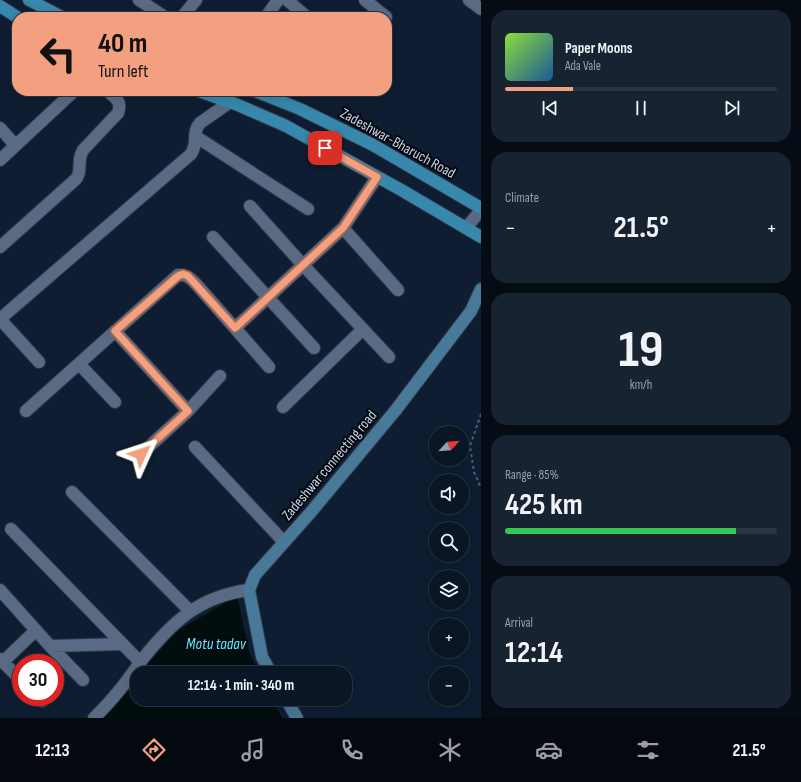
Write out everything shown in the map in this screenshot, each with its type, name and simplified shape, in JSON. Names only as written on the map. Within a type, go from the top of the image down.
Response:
[{"type":"main road","points":[[29,0],[52,12]]},
{"type":"main road","points":[[0,6],[12,14]]},
{"type":"main road","points":[[213,96],[286,126],[481,237]]},
{"type":"main road","name":"Zadeshwar-Bharuch Road","points":[[268,96],[300,109],[373,145],[481,209]]},
{"type":"street","points":[[139,0],[157,12]]},
{"type":"street","points":[[186,12],[196,0]]},
{"type":"street","points":[[270,12],[278,0]]},
{"type":"street","points":[[287,0],[301,12]]},
{"type":"street","points":[[365,0],[380,12]]},
{"type":"street","points":[[469,0],[481,9]]},
{"type":"street","points":[[0,160],[69,96]]},
{"type":"street","points":[[0,247],[79,175],[79,156],[118,113],[120,106],[119,102],[113,96]]},
{"type":"street","points":[[39,362],[0,319],[191,154],[195,148],[196,127],[230,102]]},
{"type":"street","points":[[0,128],[15,145]]},
{"type":"street","points":[[195,136],[308,209]]},
{"type":"street","points":[[235,328],[343,228],[377,177]]},
{"type":"street","points":[[250,206],[389,357]]},
{"type":"street","points":[[466,228],[481,209]]},
{"type":"street","points":[[343,228],[398,290]]},
{"type":"street","points":[[214,237],[314,348]]},
{"type":"street","points":[[26,411],[178,276],[183,274],[188,276],[197,284],[269,367]]},
{"type":"street","name":"Zadeshwar connecting road","points":[[249,590],[255,575],[311,512],[400,405],[471,311],[481,289]]},
{"type":"street","points":[[282,408],[363,328]]},
{"type":"street","points":[[115,331],[188,411]]},
{"type":"street","points":[[79,364],[115,402]]},
{"type":"street","points":[[141,454],[188,411],[220,376]]},
{"type":"street","points":[[195,447],[284,542]]},
{"type":"street","points":[[72,492],[190,611]]},
{"type":"street","points":[[11,529],[140,662]]},
{"type":"street","points":[[0,590],[50,646],[83,680]]},
{"type":"street","points":[[94,718],[117,694],[156,643],[190,611],[212,599],[232,592],[249,590],[262,657],[267,666]]},
{"type":"street","points":[[12,671],[1,661],[36,630]]},
{"type":"street","points":[[50,646],[123,644]]},
{"type":"street","points":[[290,706],[297,718]]},
{"type":"path","points":[[481,414],[470,446],[474,472],[481,488]]},
{"type":"water","name":"Motu tadav","points":[[237,596],[249,652],[256,666],[145,666],[177,631]]},
{"type":"water","points":[[130,683],[130,706],[276,706],[282,718],[97,718]]},
{"type":"route","points":[[141,454],[188,411],[115,331],[178,276],[183,274],[188,276],[197,284],[235,328],[343,228],[377,177],[325,148]]}]
